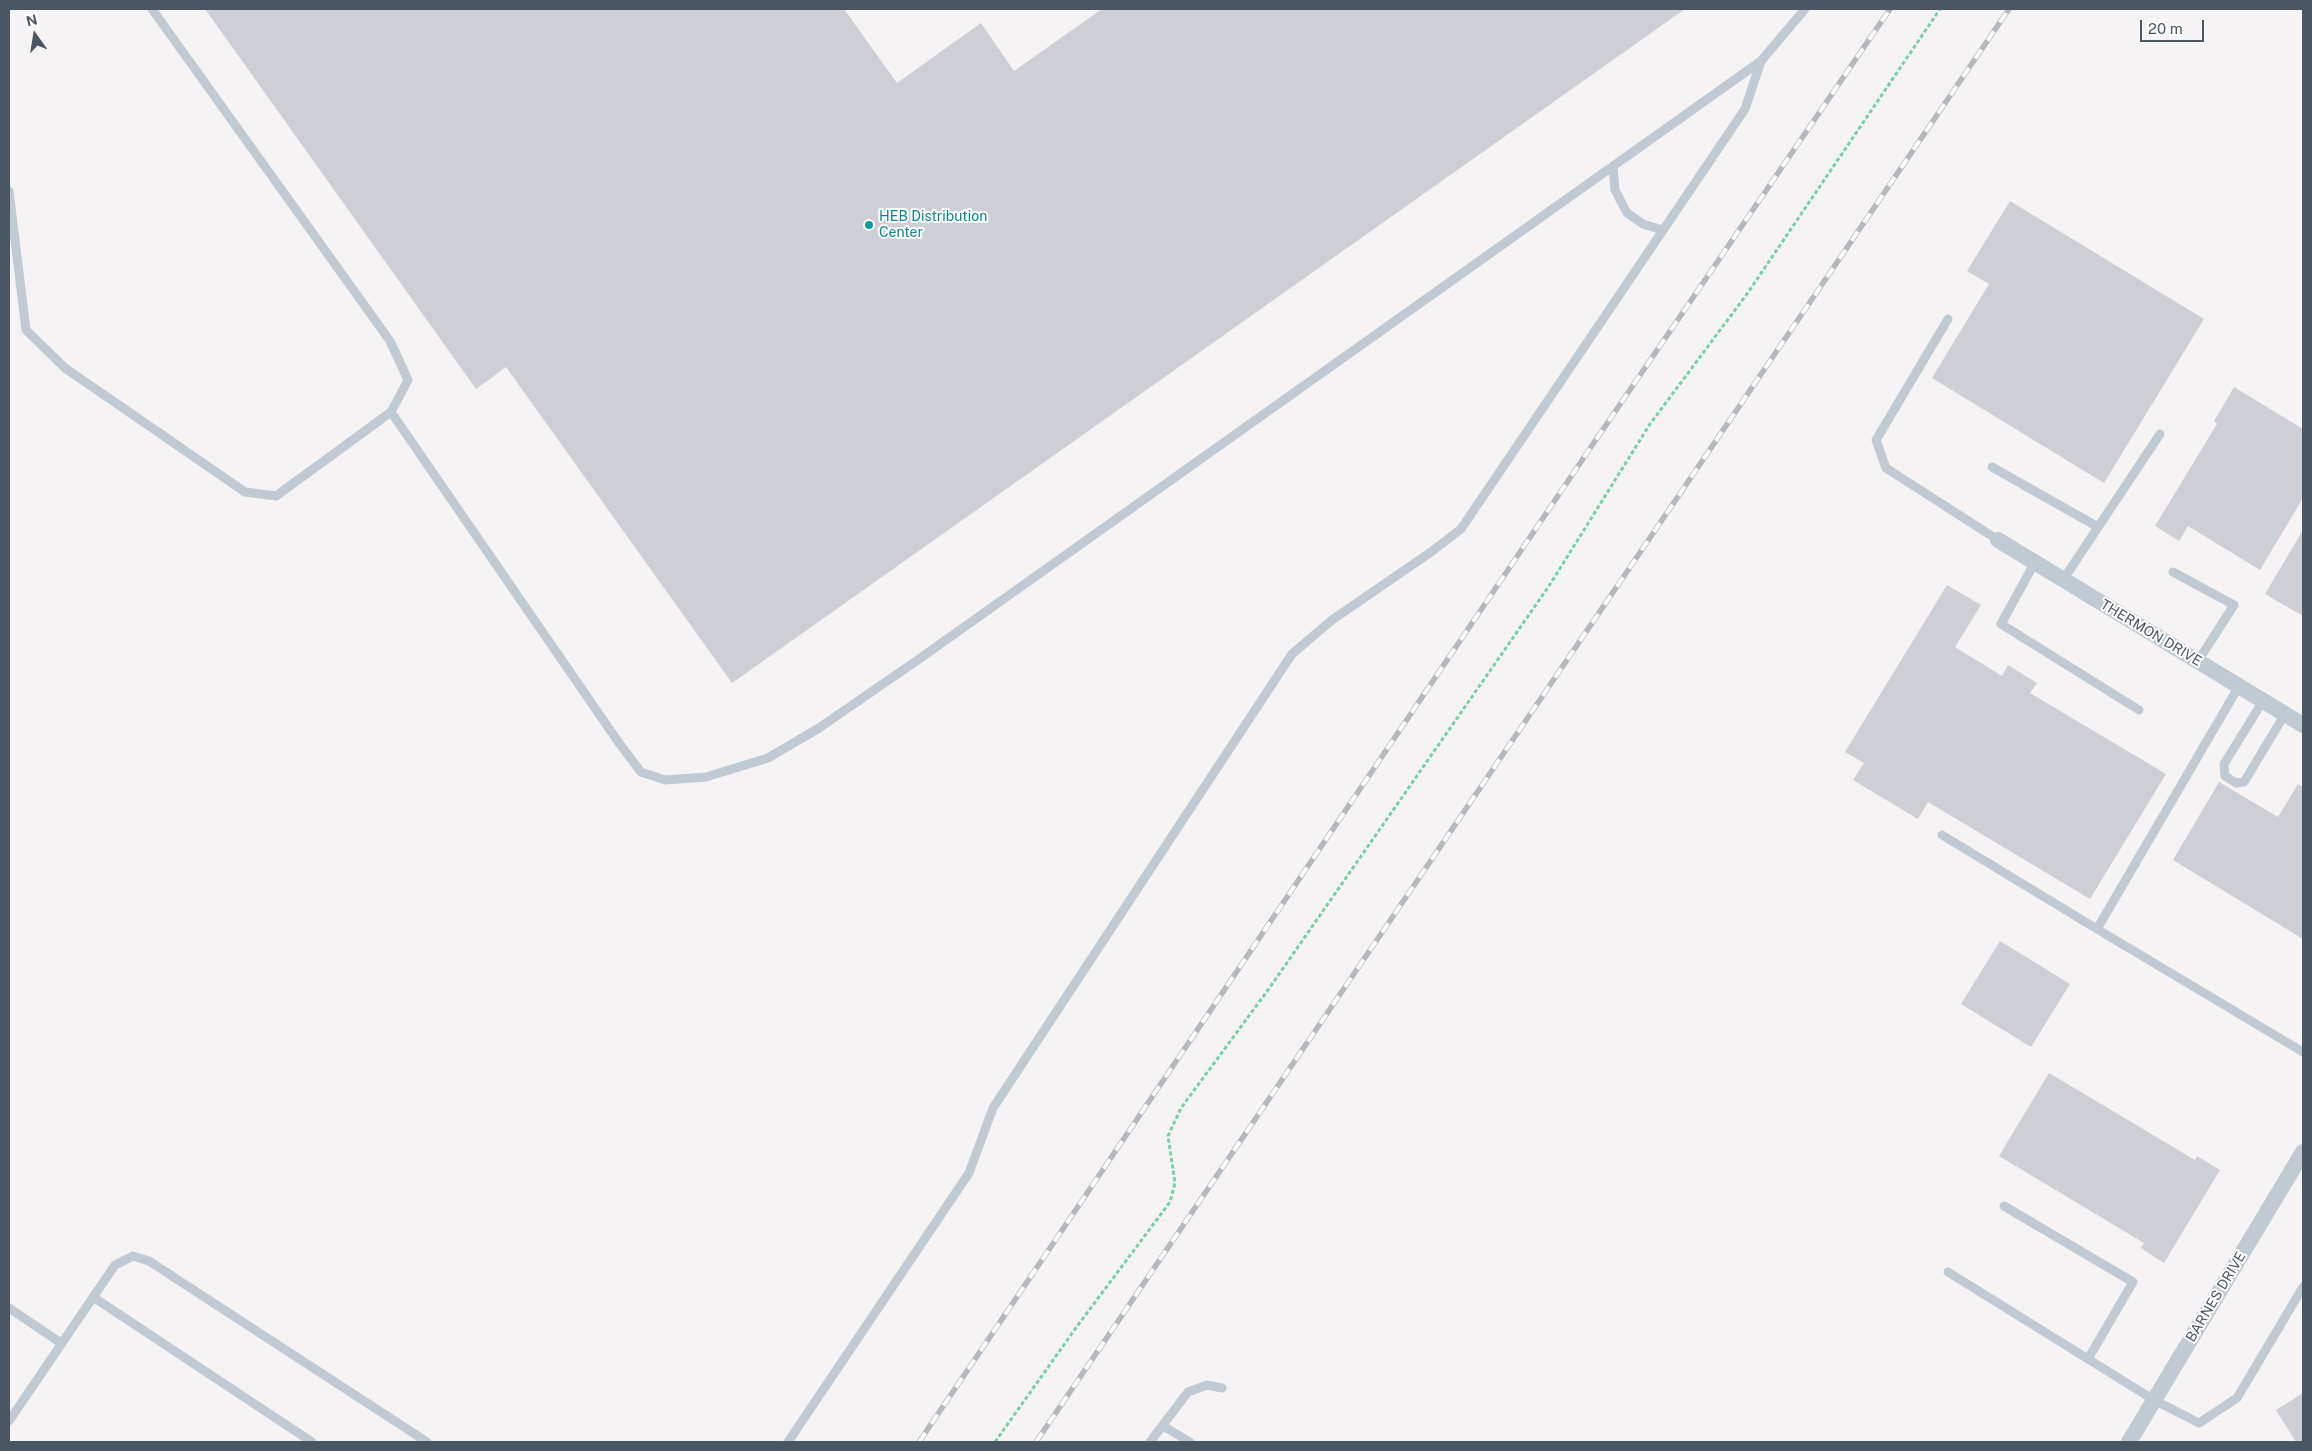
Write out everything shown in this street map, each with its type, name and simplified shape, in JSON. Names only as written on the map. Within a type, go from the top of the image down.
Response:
[{"type":"street","name":"THERMON DRIVE","points":[[1998,540],[2303,725]]},
{"type":"street","name":"BARNES DRIVE","points":[[2129,1442],[2303,1152]]},
{"type":"lane","points":[[9,191],[26,330],[65,368],[245,492],[276,496],[391,412],[408,380],[390,342],[152,9]]},
{"type":"lane","points":[[391,412],[618,743],[641,772],[665,780],[706,777],[768,758],[819,728],[1761,61],[1805,9]]},
{"type":"lane","points":[[788,1442],[969,1172],[992,1108],[1292,654],[1332,620],[1431,552],[1461,529],[1745,109],[1761,61]]},
{"type":"lane","points":[[1613,166],[1615,190],[1627,213],[1643,224],[1662,230]]},
{"type":"lane","points":[[1948,319],[1876,440],[1886,468],[1998,540]]},
{"type":"lane","points":[[2063,580],[2160,434]]},
{"type":"lane","points":[[1992,466],[2098,527]]},
{"type":"lane","points":[[2035,562],[2001,624],[2139,710]]},
{"type":"lane","points":[[2173,572],[2234,605],[2198,661]]},
{"type":"lane","points":[[2097,929],[2239,686]]},
{"type":"lane","points":[[2263,701],[2224,764],[2225,776],[2236,783],[2244,782],[2285,714]]},
{"type":"lane","points":[[1942,835],[2303,1052]]},
{"type":"lane","points":[[2004,1206],[2132,1282],[2088,1359]]},
{"type":"lane","points":[[9,1420],[115,1265],[133,1256],[149,1261],[428,1442]]},
{"type":"lane","points":[[1948,1272],[2154,1400],[2199,1423],[2236,1398],[2303,1286]]},
{"type":"lane","points":[[93,1296],[312,1442]]},
{"type":"lane","points":[[9,1308],[62,1343]]},
{"type":"lane","points":[[1150,1442],[1188,1392],[1207,1385],[1222,1388]]},
{"type":"lane","points":[[1163,1426],[1190,1442]]},
{"type":"path","points":[[995,1442],[1078,1325],[1170,1202],[1175,1183],[1168,1136],[1181,1108],[1268,990],[1549,586],[1650,424],[1746,294],[1940,9]]},
{"type":"building","name":"HEB Distribution Center","points":[[205,9],[844,9],[897,83],[981,23],[1014,71],[1102,9],[1685,9],[732,683],[506,367],[476,389]]},
{"type":"building","points":[[2010,201],[2204,319],[2104,483],[1932,378],[1989,284],[1967,271]]},
{"type":"building","points":[[2234,387],[2303,429],[2303,498],[2260,570],[2188,526],[2179,541],[2155,526],[2217,424],[2214,421]]},
{"type":"building","points":[[2303,530],[2303,616],[2265,594]]},
{"type":"building","points":[[1947,585],[1981,605],[1955,647],[2002,676],[2008,665],[2037,683],[2030,693],[2166,774],[2090,899],[1928,802],[1918,819],[1853,780],[1864,763],[1845,752]]},
{"type":"building","points":[[2219,782],[2278,817],[2298,784],[2303,787],[2303,939],[2173,860]]},
{"type":"building","points":[[2000,941],[2070,984],[2031,1047],[1961,1004]]},
{"type":"building","points":[[2049,1073],[2195,1160],[2197,1156],[2220,1170],[2164,1263],[2141,1248],[2144,1243],[1999,1156]]},
{"type":"building","points":[[2303,1393],[2303,1442],[2296,1442],[2276,1410]]},
{"type":"railway","points":[[919,1442],[1593,444],[1890,9]]},
{"type":"railway","points":[[1036,1442],[2009,9]]},
{"type":"place","name":"HEB Distribution Center","points":[[869,225]]}]
